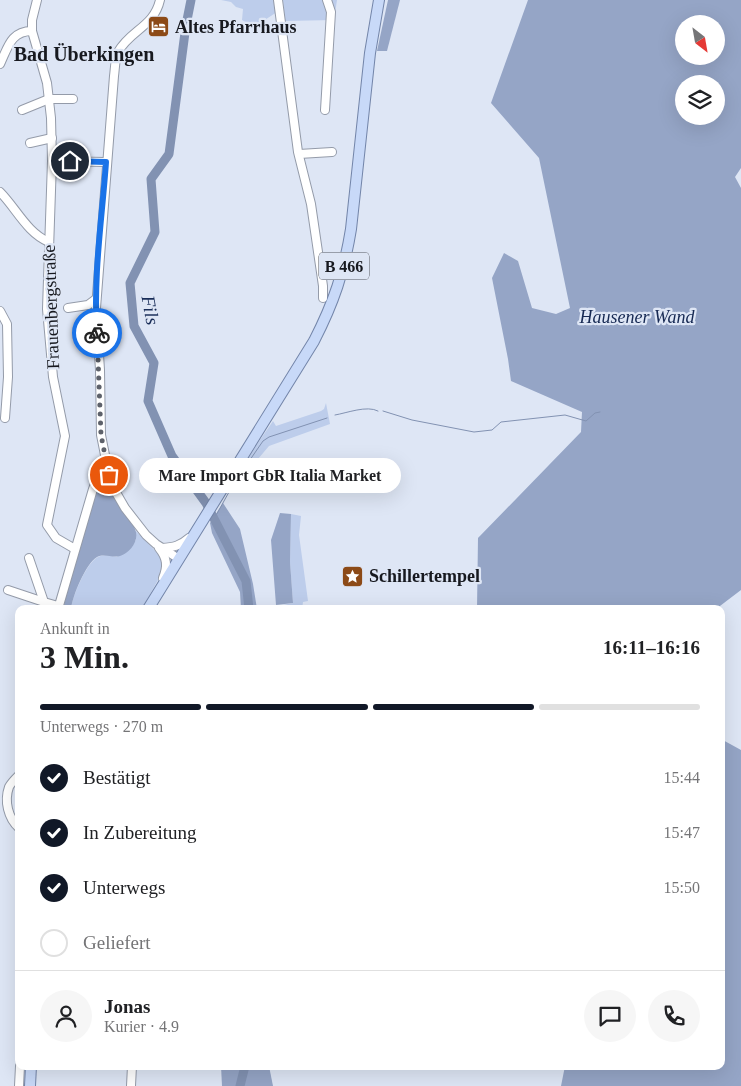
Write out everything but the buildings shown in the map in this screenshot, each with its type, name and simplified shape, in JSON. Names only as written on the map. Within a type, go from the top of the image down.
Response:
[{"type":"main road","name":"B 466","points":[[150,605],[314,341],[330,310],[340,283],[351,229],[370,53],[379,0]]},
{"type":"main road","points":[[30,1086],[31,1070]]},
{"type":"street","name":"Frauenbergstraße","points":[[36,0],[32,32],[47,82],[52,138],[47,309],[53,377],[65,436],[47,525],[56,538],[75,549]]},
{"type":"street","points":[[160,0],[156,13],[130,37],[118,53],[106,162],[96,299],[101,435],[109,475],[114,489],[125,508],[142,530],[159,546],[179,559]]},
{"type":"street","points":[[278,0],[298,154],[311,204],[323,286],[323,298]]},
{"type":"street","points":[[324,110],[331,12],[327,0]]},
{"type":"street","points":[[1,58],[13,38],[23,32],[32,32]]},
{"type":"street","points":[[22,110],[49,99],[73,99]]},
{"type":"street","points":[[30,143],[52,138]]},
{"type":"street","points":[[298,154],[332,152]]},
{"type":"street","points":[[52,161],[106,162]]},
{"type":"street","points":[[0,192],[30,229],[39,238],[49,242]]},
{"type":"street","points":[[68,308],[88,305],[96,299]]},
{"type":"street","points":[[0,311],[7,324],[8,377],[5,418]]},
{"type":"street","points":[[59,605],[95,482],[109,475]]},
{"type":"street","points":[[159,546],[174,547],[182,544],[197,532]]},
{"type":"street","points":[[150,605],[167,565],[159,546]]},
{"type":"street","points":[[29,558],[44,602]]},
{"type":"street","points":[[8,590],[52,605]]},
{"type":"street","points":[[15,780],[9,787],[7,802],[12,822],[15,825]]},
{"type":"street","points":[[19,1086],[20,1070]]},
{"type":"street","points":[[131,1086],[132,1070]]},
{"type":"shaded area","points":[[221,0],[275,0],[277,12],[254,27],[242,20],[243,9],[236,7],[231,2]]},
{"type":"shaded area","points":[[283,0],[337,0],[334,20],[285,21]]},
{"type":"shaded area","points":[[326,403],[330,424],[269,446],[248,471],[243,465],[273,421],[276,426],[321,411]]},
{"type":"shaded area","points":[[291,514],[301,516],[299,535],[308,601],[303,602],[303,605],[283,605],[293,603],[290,562]]},
{"type":"shaded area","points":[[136,531],[164,560],[164,569],[144,605],[72,605],[81,580],[94,560],[103,556],[117,557],[136,540]]},
{"type":"green space","points":[[388,0],[400,0],[387,51],[377,51]]},
{"type":"green space","name":"Hausener Wand","points":[[528,0],[741,0],[741,168],[735,177],[741,188],[741,590],[721,605],[477,605],[478,538],[581,432],[582,412],[511,381],[492,278],[504,253],[518,261],[532,308],[556,314],[570,308],[539,158],[491,103]]},
{"type":"green space","points":[[104,486],[110,490],[135,529],[135,542],[130,549],[120,556],[105,555],[93,560],[80,581],[72,605],[64,605],[78,549],[98,489]]},
{"type":"green space","points":[[223,503],[240,529],[256,605],[241,605],[240,592],[212,533],[210,523]]},
{"type":"green space","points":[[280,513],[291,514],[290,562],[293,603],[276,605],[271,540]]},
{"type":"green space","points":[[725,741],[741,750],[741,1086],[561,1086],[564,1070],[725,1070]]},
{"type":"green space","points":[[221,1070],[270,1070],[273,1086],[222,1086]]},
{"type":"waterway","name":"Fils","points":[[191,0],[169,154],[151,179],[155,232],[130,283],[134,326],[154,363],[148,401],[172,456],[206,503],[246,581],[249,605]]},
{"type":"waterway","points":[[335,415],[363,409],[378,411]]},
{"type":"waterway","points":[[383,411],[412,420],[474,432],[492,430],[501,422],[565,415],[586,421],[595,413],[600,412]]},
{"type":"waterway","points":[[214,519],[234,483],[263,441],[269,437],[327,418]]},
{"type":"waterway","name":"Fils","points":[[240,1086],[244,1070]]},
{"type":"way so far","points":[[97,333],[100,370],[101,435],[109,475]]},
{"type":"place","name":"Altes Pfarrhaus","points":[[159,27]]},
{"type":"place","name":"Mare Import GbR Italia Market","points":[[109,475]]},
{"type":"place","name":"Schillertempel","points":[[353,576]]},
{"type":"district","name":"Bad Überkingen","points":[[84,54]]},
{"type":"route","points":[[70,161],[106,162],[97,275],[97,333]]}]
